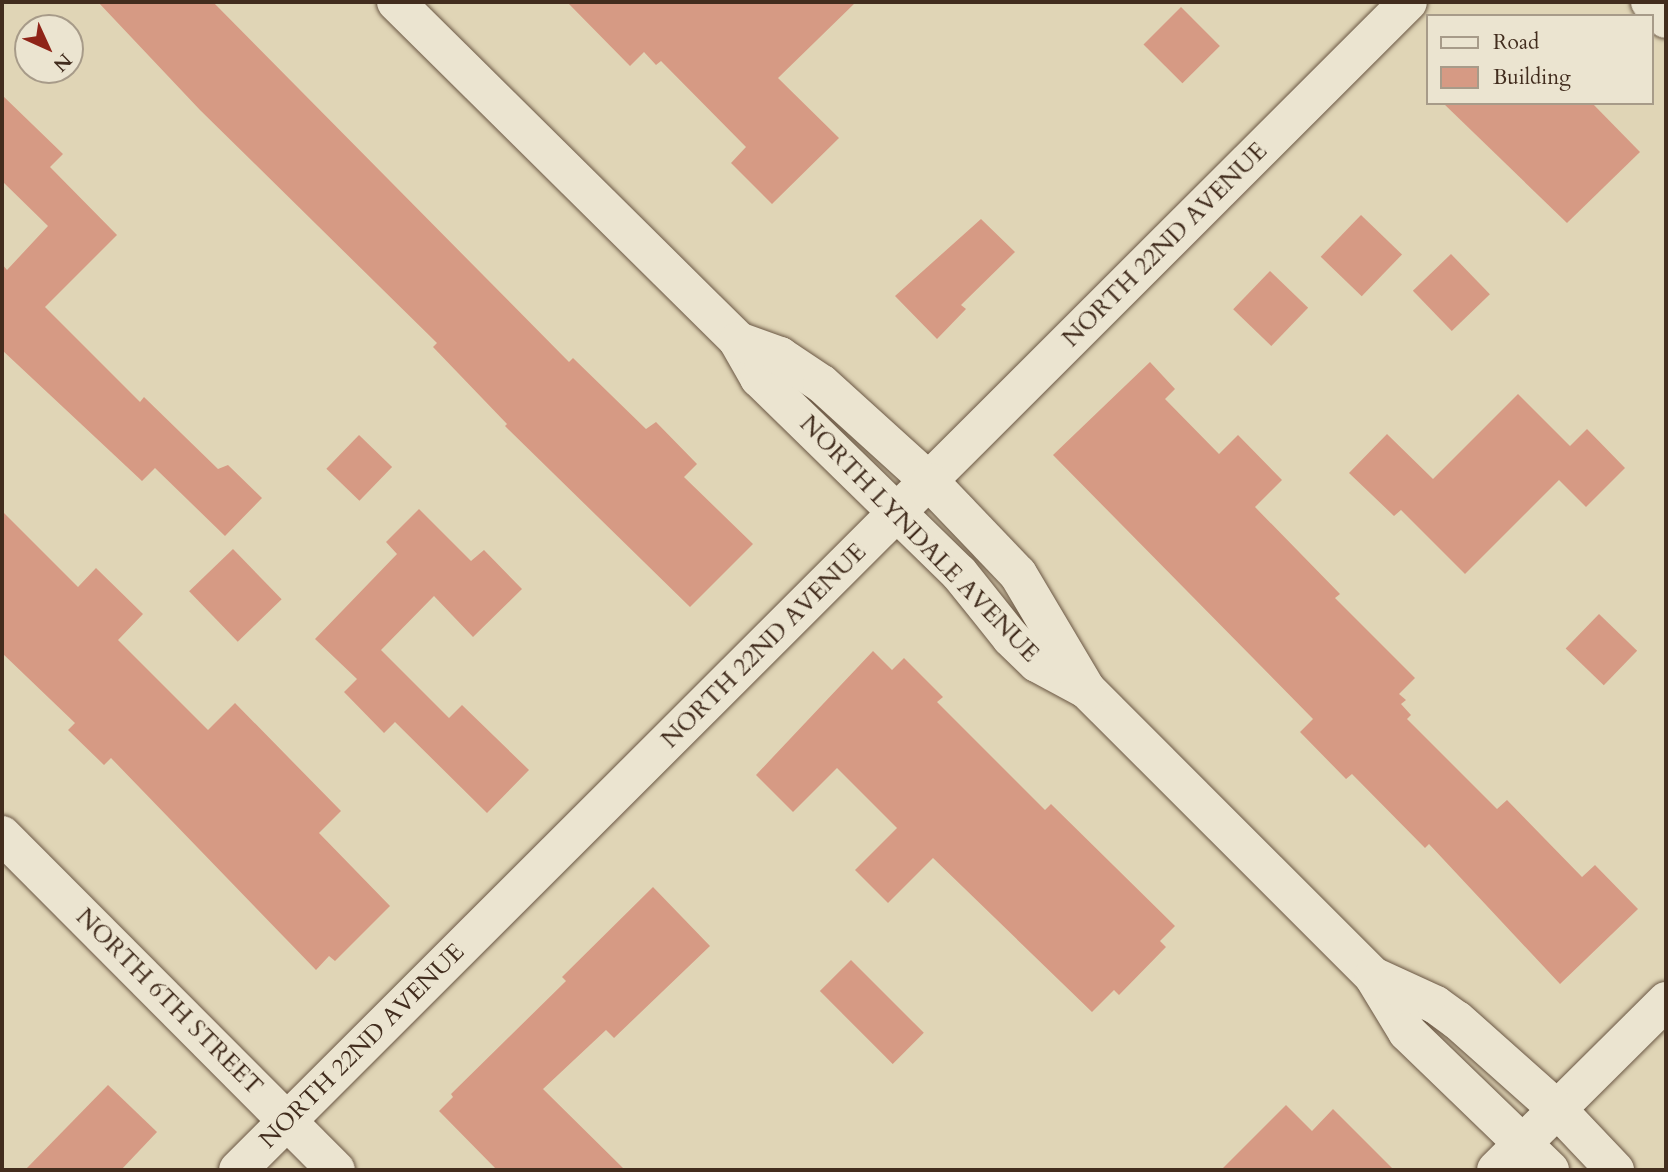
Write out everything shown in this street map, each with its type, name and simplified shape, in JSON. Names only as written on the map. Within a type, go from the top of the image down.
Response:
[{"type":"street","name":"NORTH LYNDALE AVENUE","points":[[396,2],[738,341],[759,378],[959,573],[1037,663],[1087,690]]},
{"type":"street","name":"NORTH 22ND AVENUE","points":[[238,1170],[1408,2]]},
{"type":"street","points":[[1650,2],[1666,19]]},
{"type":"street","name":"NORTH LYNDALE AVENUE","points":[[738,341],[780,356],[822,384],[930,482],[1018,574],[1087,690],[1373,976],[1407,1031],[1537,1157]]},
{"type":"street","name":"NORTH 6TH STREET","points":[[2,835],[336,1170]]},
{"type":"street","name":"NORTH LYNDALE AVENUE","points":[[1373,976],[1436,1005],[1558,1110],[1615,1170]]},
{"type":"street","points":[[1496,1170],[1537,1157],[1558,1110],[1666,1001]]},
{"type":"building","points":[[98,2],[213,2],[569,362],[573,358],[646,429],[656,422],[697,464],[684,477],[753,544],[690,607],[505,426],[507,424],[433,347],[437,343],[200,110]]},
{"type":"building","points":[[567,2],[856,2],[778,78],[839,138],[772,204],[731,163],[746,147],[661,61],[656,65],[644,52],[630,66]]},
{"type":"building","points":[[1181,7],[1220,46],[1182,83],[1144,44]]},
{"type":"building","points":[[2,95],[63,154],[50,167],[117,235],[45,307],[140,402],[144,397],[218,469],[228,465],[262,498],[225,536],[155,468],[142,481],[2,350],[2,264],[7,270],[48,226],[2,181]]},
{"type":"building","points":[[1445,105],[1594,105],[1640,152],[1567,223]]},
{"type":"building","points":[[1361,215],[1402,255],[1362,296],[1321,257]]},
{"type":"building","points":[[981,219],[1015,252],[961,305],[966,309],[937,339],[895,296]]},
{"type":"building","points":[[1451,254],[1490,294],[1452,331],[1413,291]]},
{"type":"building","points":[[1270,271],[1308,308],[1271,346],[1233,309]]},
{"type":"building","points":[[1150,362],[1175,389],[1165,399],[1219,454],[1238,435],[1282,480],[1255,507],[1340,594],[1335,598],[1415,678],[1399,694],[1406,700],[1401,704],[1411,715],[1407,719],[1497,809],[1507,800],[1582,877],[1595,865],[1638,909],[1560,984],[1429,844],[1425,848],[1352,774],[1346,779],[1300,732],[1313,719],[1053,455]]},
{"type":"building","points":[[1518,394],[1570,446],[1587,429],[1625,468],[1586,507],[1559,480],[1465,574],[1401,510],[1394,516],[1349,473],[1387,434],[1433,479]]},
{"type":"building","points":[[359,435],[392,467],[359,501],[326,469]]},
{"type":"building","points":[[419,509],[471,561],[484,550],[522,589],[473,637],[434,596],[381,650],[449,718],[462,705],[529,770],[487,813],[395,722],[384,733],[344,692],[357,679],[315,639],[397,554],[386,542]]},
{"type":"building","points":[[2,511],[78,587],[96,568],[143,614],[118,640],[208,730],[235,703],[341,811],[319,833],[390,906],[335,961],[329,956],[316,970],[111,758],[104,765],[68,730],[75,723],[2,653]]},
{"type":"building","points":[[233,549],[282,599],[238,642],[189,591]]},
{"type":"building","points":[[1599,614],[1637,651],[1604,685],[1566,649]]},
{"type":"building","points":[[873,651],[892,670],[904,658],[943,697],[937,702],[1045,810],[1051,804],[1175,926],[1160,941],[1166,947],[1119,995],[1114,990],[1092,1012],[933,858],[888,903],[855,870],[897,828],[837,768],[793,812],[756,775]]},
{"type":"building","points":[[653,887],[710,946],[614,1038],[606,1030],[543,1089],[625,1170],[497,1170],[439,1111],[453,1097],[451,1094],[566,981],[562,977]]},
{"type":"building","points":[[851,960],[924,1033],[893,1064],[820,991]]},
{"type":"building","points":[[108,1085],[157,1132],[121,1170],[25,1170]]},
{"type":"building","points":[[1286,1105],[1312,1131],[1333,1109],[1394,1170],[1221,1170]]}]
